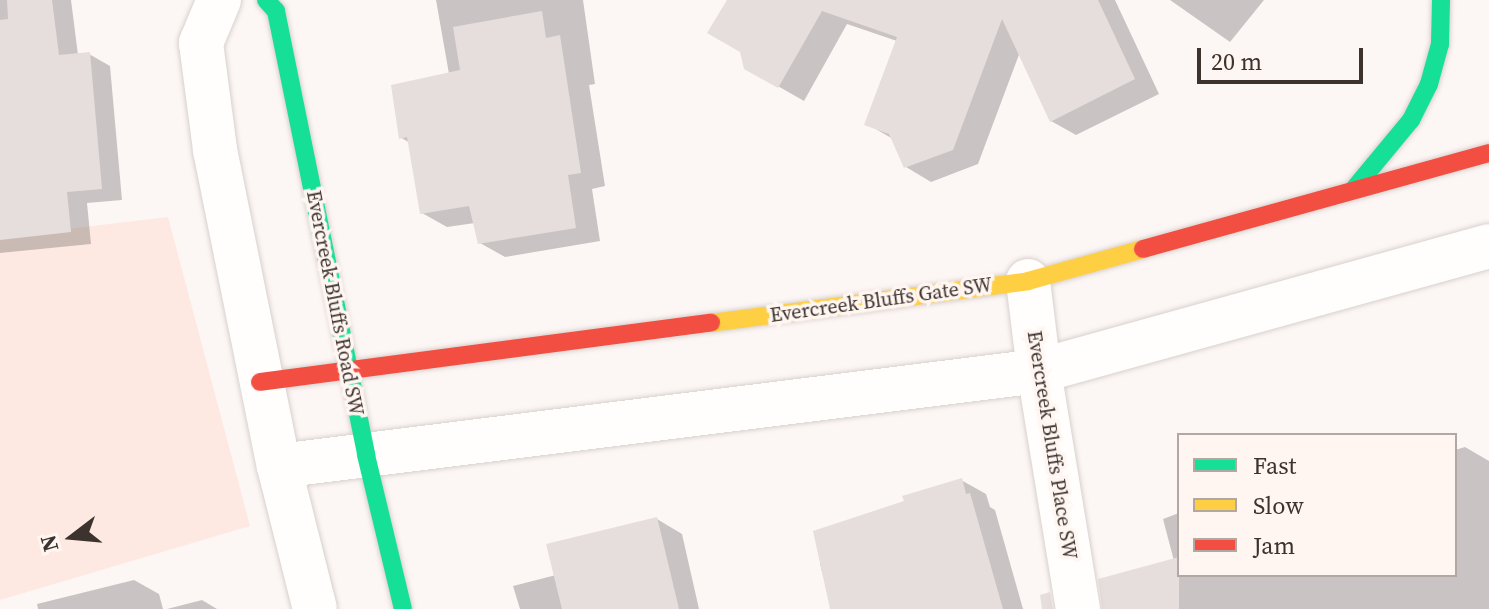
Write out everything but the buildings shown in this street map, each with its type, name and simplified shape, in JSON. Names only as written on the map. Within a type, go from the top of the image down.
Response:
[{"type":"street","points":[[219,0],[201,43],[215,150],[260,382],[315,609]]},
{"type":"street","name":"Evercreek Bluffs Road SW","points":[[266,0],[276,11],[366,455],[403,609]]},
{"type":"street","points":[[1353,190],[1411,120],[1429,84],[1440,44],[1441,0]]},
{"type":"street","name":"Evercreek Bluffs Gate SW","points":[[260,382],[1028,281],[1489,153]]},
{"type":"street","points":[[279,466],[1039,371],[1489,246]]},
{"type":"street","name":"Evercreek Bluffs Place SW","points":[[1028,281],[1039,371],[1078,609]]},
{"type":"shaded area","points":[[168,217],[250,526],[0,600],[0,237]]},
{"type":"traffic: fast","points":[[266,0],[276,11],[366,455],[403,609]]},
{"type":"traffic: fast","points":[[1353,190],[1411,120],[1429,84],[1440,44],[1441,0]]},
{"type":"traffic: slow","points":[[711,323],[1028,281],[1143,249]]},
{"type":"traffic: jam","points":[[1143,249],[1489,153]]},
{"type":"traffic: jam","points":[[260,382],[711,323]]}]
